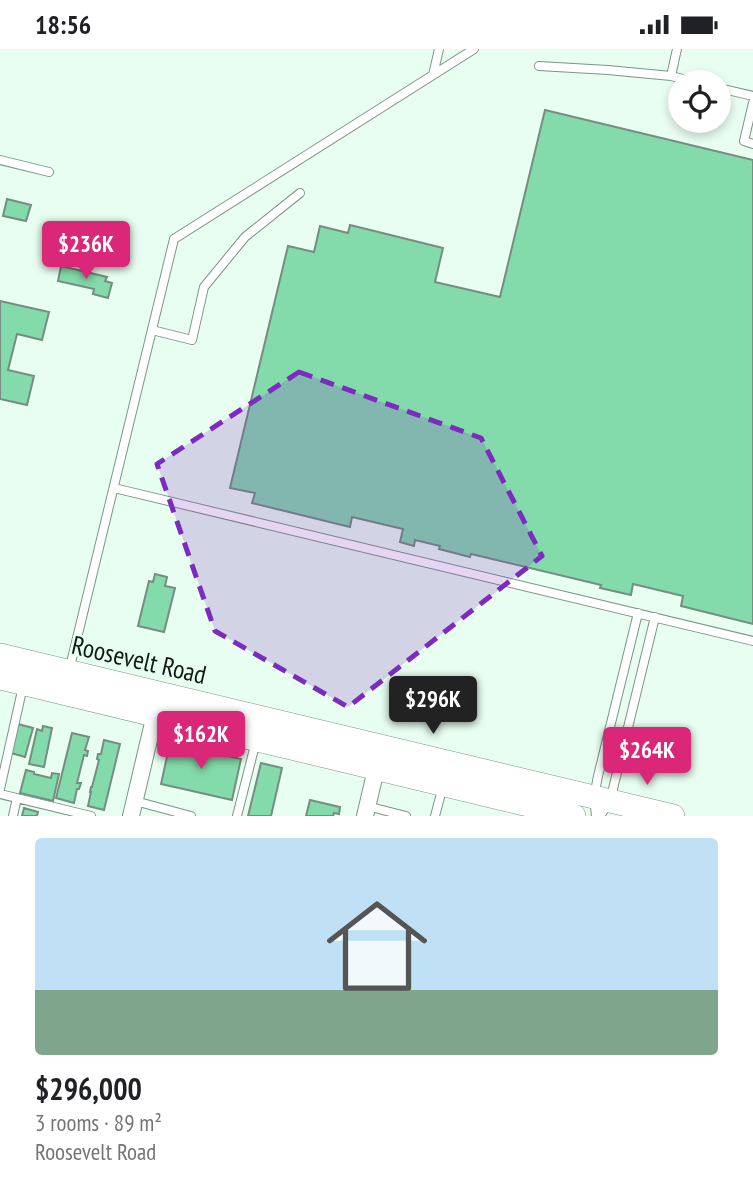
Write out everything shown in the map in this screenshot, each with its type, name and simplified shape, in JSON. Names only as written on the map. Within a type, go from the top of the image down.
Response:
[{"type":"main road","name":"Roosevelt Road","points":[[0,655],[26,673],[379,758],[600,808],[673,816]]},
{"type":"main road","name":"Roosevelt Road","points":[[0,678],[26,673]]},
{"type":"main road","name":"Roosevelt Road","points":[[446,774],[574,816]]},
{"type":"street","points":[[133,809],[158,704]]},
{"type":"street","points":[[366,811],[379,758]]},
{"type":"lane","points":[[433,75],[439,49]]},
{"type":"lane","points":[[66,683],[174,239],[474,49]]},
{"type":"lane","points":[[672,70],[677,49]]},
{"type":"lane","points":[[539,66],[668,76]]},
{"type":"lane","points":[[731,91],[753,96]]},
{"type":"lane","points":[[753,103],[744,141],[753,144]]},
{"type":"lane","points":[[0,160],[49,172]]},
{"type":"lane","points":[[152,330],[192,339],[204,287],[245,237],[300,193]]},
{"type":"lane","points":[[114,488],[753,641]]},
{"type":"lane","points":[[600,808],[638,613]]},
{"type":"lane","points":[[600,808],[655,617]]},
{"type":"lane","points":[[26,673],[0,791],[91,816]]},
{"type":"lane","points":[[237,816],[259,729]]},
{"type":"lane","points":[[435,816],[446,774]]},
{"type":"lane","points":[[13,816],[18,798]]},
{"type":"lane","points":[[133,809],[191,816]]},
{"type":"lane","points":[[366,811],[406,816]]},
{"type":"highlighted area","points":[[299,372],[481,438],[542,556],[348,707],[215,631],[157,464]]},
{"type":"building","points":[[545,110],[753,160],[753,624],[681,606],[683,596],[633,584],[631,595],[600,588],[601,585],[471,554],[470,557],[415,540],[414,546],[400,542],[403,529],[352,517],[350,527],[252,503],[255,493],[230,488],[288,246],[314,252],[320,226],[348,233],[350,225],[443,248],[435,282],[500,297]]},
{"type":"building","points":[[7,199],[31,205],[26,221],[3,216]]},
{"type":"building","points":[[61,266],[107,277],[105,281],[112,283],[108,298],[93,294],[94,289],[58,281]]},
{"type":"building","points":[[0,301],[49,312],[42,340],[17,334],[8,370],[34,376],[27,405],[0,399]]},
{"type":"building","points":[[155,574],[167,577],[165,586],[175,588],[164,632],[138,626],[149,581],[153,582]]},
{"type":"building","points":[[18,724],[33,728],[25,757],[11,753]]},
{"type":"building","points":[[43,726],[52,728],[44,767],[29,764],[37,729],[42,731]]},
{"type":"building","points":[[72,733],[89,737],[85,750],[88,751],[87,756],[84,755],[77,783],[81,783],[74,803],[56,798]]},
{"type":"building","points":[[104,740],[120,744],[104,810],[88,806],[99,760],[98,754],[101,754]]},
{"type":"building","points":[[170,743],[241,759],[232,800],[161,784]]},
{"type":"building","points":[[261,763],[282,768],[271,816],[248,816]]},
{"type":"building","points":[[26,770],[51,778],[52,773],[59,774],[53,801],[20,793]]},
{"type":"building","points":[[310,800],[340,807],[339,814],[306,816]]},
{"type":"building","points":[[24,808],[38,812],[37,816],[22,816]]}]
